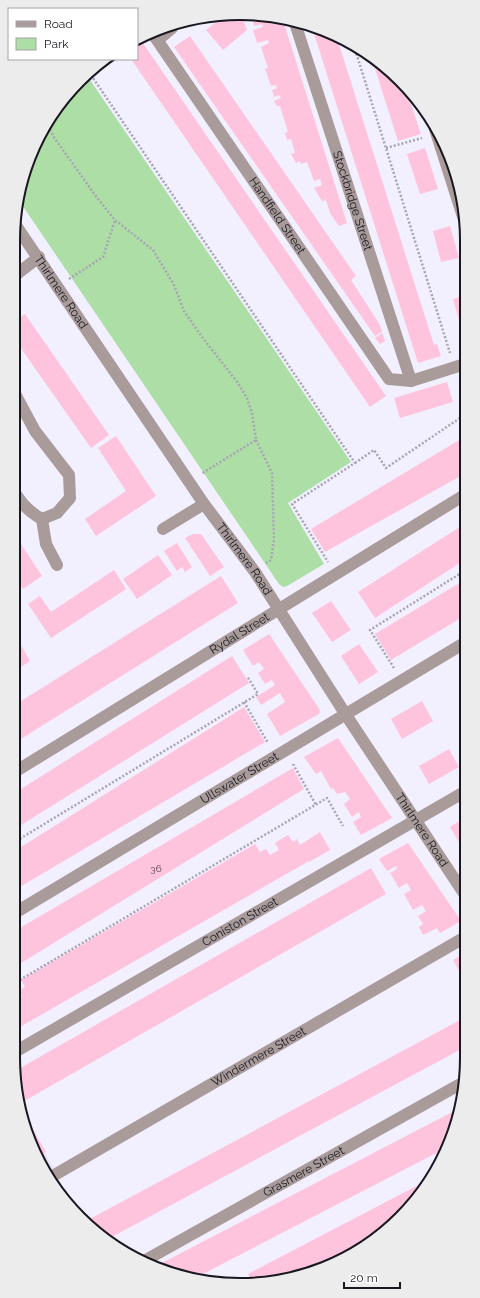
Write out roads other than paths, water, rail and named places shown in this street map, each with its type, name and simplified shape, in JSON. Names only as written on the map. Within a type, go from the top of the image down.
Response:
[{"type":"street","name":"Stockbridge Street","points":[[296,27],[411,381]]},
{"type":"street","name":"Handfield Street","points":[[155,37],[389,378],[411,381]]},
{"type":"street","points":[[447,165],[455,190]]},
{"type":"street","name":"Thirlmere Road","points":[[20,231],[204,504],[255,572],[346,715],[460,888]]},
{"type":"street","points":[[20,272],[39,258]]},
{"type":"street","points":[[411,381],[460,366]]},
{"type":"street","points":[[20,405],[35,431],[69,475],[70,498],[57,513],[42,519],[30,513],[20,501]]},
{"type":"street","name":"Rydal Street","points":[[20,769],[460,498]]},
{"type":"street","points":[[163,529],[204,504]]},
{"type":"street","points":[[42,519],[46,544],[57,565]]},
{"type":"street","name":"Ullswater Street","points":[[20,910],[402,682],[460,646]]},
{"type":"street","name":"Coniston Street","points":[[20,1049],[460,794]]},
{"type":"street","name":"Windermere Street","points":[[54,1175],[460,940]]},
{"type":"street","name":"Grasmere Street","points":[[148,1258],[458,1085]]}]
